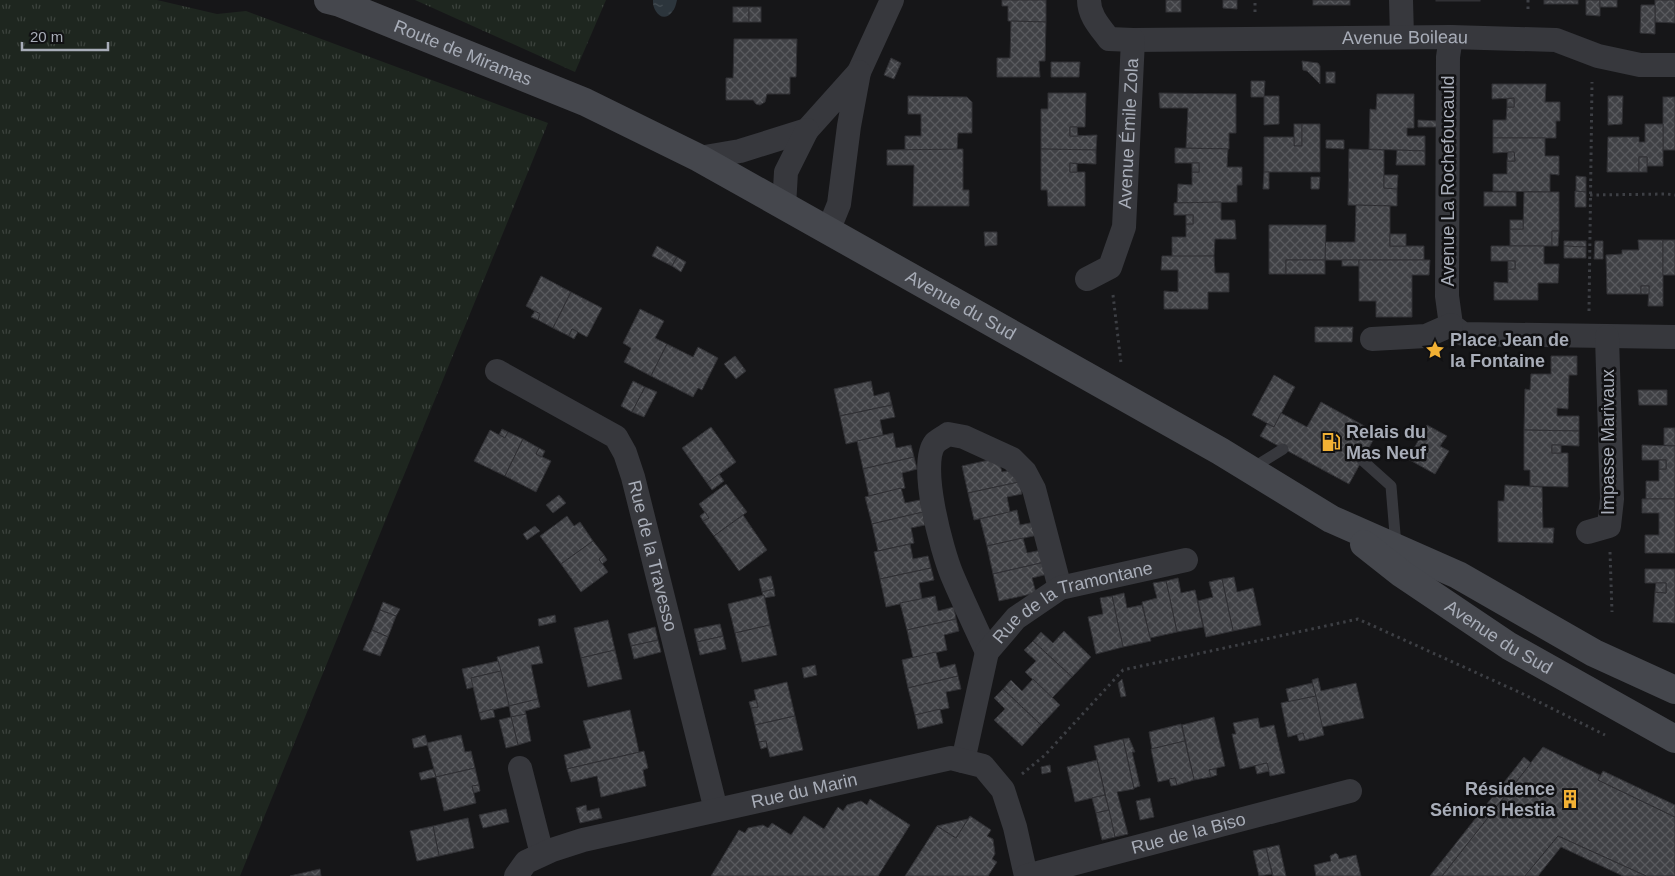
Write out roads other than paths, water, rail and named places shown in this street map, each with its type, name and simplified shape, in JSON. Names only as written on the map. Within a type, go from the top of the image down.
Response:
[{"type":"main road","name":"Route de Miramas","points":[[335,1],[585,102]]},
{"type":"main road","name":"Avenue du Sud","points":[[585,102],[699,158],[1250,470],[1331,519],[1402,574],[1509,646],[1675,739]]},
{"type":"main road","name":"Avenue du Sud","points":[[1331,519],[1458,575],[1594,653],[1675,690]]},
{"type":"street","points":[[828,231],[839,204],[849,126],[859,72],[892,0]]},
{"type":"street","name":"Avenue Émile Zola","points":[[1087,279],[1110,267],[1124,228],[1132,40],[1109,38],[1097,24],[1089,9],[1089,0]]},
{"type":"street","points":[[1401,0],[1402,37]]},
{"type":"street","name":"Avenue Boileau","points":[[1132,40],[1402,37],[1556,40],[1598,56],[1640,65],[1675,65]]},
{"type":"street","name":"Avenue La Rochefoucauld","points":[[1451,325],[1447,296],[1448,57],[1452,37]]},
{"type":"street","points":[[784,206],[786,172],[807,130],[859,72]]},
{"type":"street","points":[[699,158],[740,151],[807,130]]},
{"type":"street","points":[[1372,339],[1426,336],[1451,325],[1463,334],[1675,337]]},
{"type":"street","name":"Impasse Marivaux","points":[[1598,337],[1612,499],[1598,529]]},
{"type":"street","name":"Rue de la Travesso","points":[[497,370],[616,438],[625,453],[633,477],[716,810]]},
{"type":"street","points":[[987,652],[951,573],[937,525],[929,483],[929,462],[934,444],[948,434],[964,437],[1012,460],[1025,472],[1034,489],[1060,588]]},
{"type":"street","name":"Rue de la Tramontane","points":[[963,761],[987,652],[1016,618],[1060,588],[1186,560]]},
{"type":"street","name":"Rue du Marin","points":[[516,876],[526,862],[542,854],[583,840],[951,758],[984,766],[1003,790],[1015,827],[1026,876]]},
{"type":"street","points":[[520,768],[542,854]]},
{"type":"street","name":"Rue de la Biso","points":[[1026,876],[1350,791]]},
{"type":"lane","points":[[1250,470],[1283,449]]},
{"type":"lane","points":[[1362,460],[1391,486],[1396,548]]},
{"type":"water","points":[[653,0],[677,0],[673,11],[665,17],[656,12]]},
{"type":"place","name":"Place Jean de la Fontaine","points":[[1435,350]]},
{"type":"place","name":"Relais du Mas Neuf","points":[[1331,442]]},
{"type":"place","name":"Résidence Séniors Hestia","points":[[1570,799]]}]
